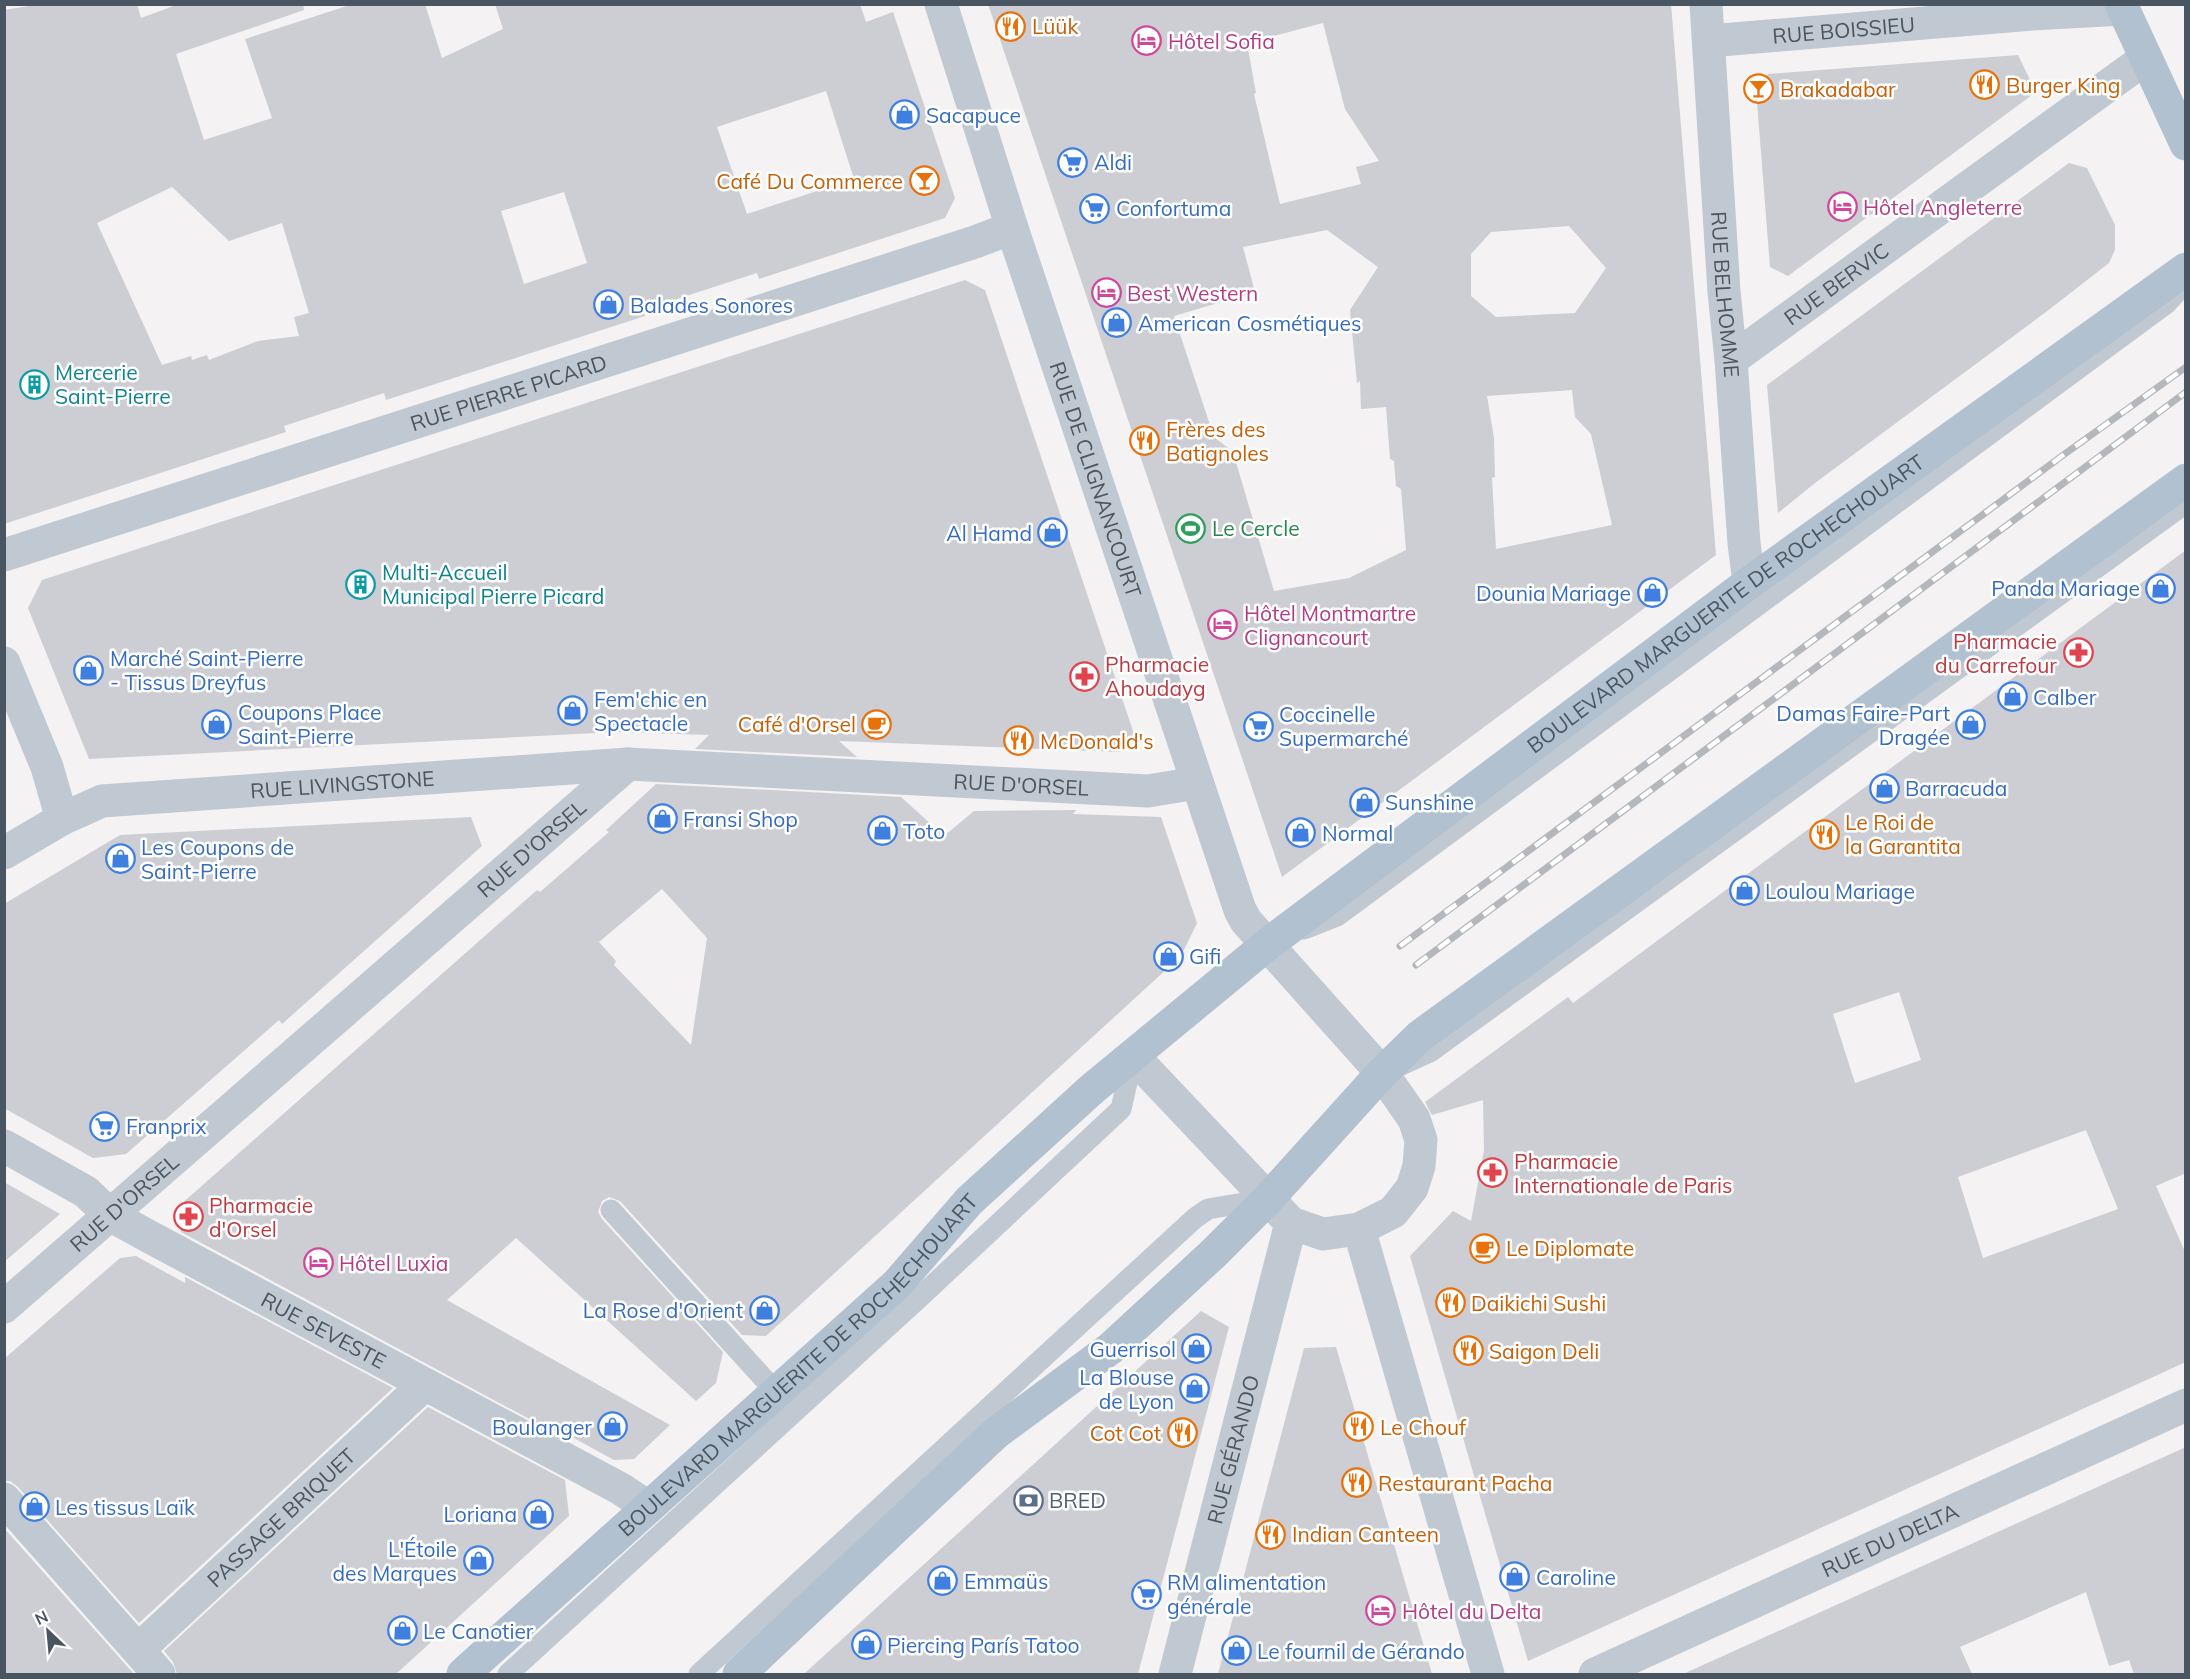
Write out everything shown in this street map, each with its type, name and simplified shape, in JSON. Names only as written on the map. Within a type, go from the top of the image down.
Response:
[{"type":"main road","points":[[2122,7],[2186,144]]},
{"type":"main road","name":"BOULEVARD MARGUERITE DE ROCHECHOUART","points":[[463,1674],[897,1284],[969,1201],[1092,1089],[1268,944],[1749,584],[2186,269]]},
{"type":"main road","points":[[739,1674],[996,1433],[1111,1348],[1214,1253],[1268,1199],[1382,1073],[1420,1036],[2186,480]]},
{"type":"street","name":"RUE DE CLIGNANCOURT","points":[[941,4],[1012,228],[1240,910],[1246,921],[1268,944]]},
{"type":"street","name":"RUE BELHOMME","points":[[1706,4],[1724,292],[1749,584]]},
{"type":"street","name":"RUE BOISSIEU","points":[[1709,41],[2122,7]]},
{"type":"street","name":"RUE BERVIC","points":[[1731,360],[2146,58]]},
{"type":"street","name":"RUE PIERRE PICARD","points":[[4,555],[930,257],[1012,228]]},
{"type":"street","points":[[4,663],[47,767],[62,819]]},
{"type":"street","name":"RUE D'ORSEL","points":[[4,1307],[628,764],[1148,791],[1197,783]]},
{"type":"street","name":"RUE LIVINGSTONE","points":[[4,853],[62,819],[102,801],[628,764]]},
{"type":"street","points":[[1133,1056],[1292,1223],[1323,1234],[1359,1228],[1393,1212],[1412,1188],[1419,1166],[1421,1140],[1414,1119],[1382,1073],[1268,944]]},
{"type":"street","name":"RUE SEVESTE","points":[[4,1146],[86,1192],[111,1215],[621,1489],[648,1507]]},
{"type":"street","name":"RUE GÉRANDO","points":[[1175,1674],[1292,1223]]},
{"type":"street","points":[[1359,1228],[1488,1674]]},
{"type":"street","name":"PASSAGE BRIQUET","points":[[138,1650],[424,1385]]},
{"type":"street","name":"RUE DU DELTA","points":[[1595,1674],[2186,1405]]},
{"type":"street","points":[[4,1499],[159,1674]]},
{"type":"lane","name":"BOULEVARD MARGUERITE DE ROCHECHOUART","points":[[1268,944],[1337,916],[2167,303],[2186,283]]},
{"type":"lane","points":[[1382,1073],[1430,1052],[2186,503]]},
{"type":"lane","name":"BOULEVARD MARGUERITE DE ROCHECHOUART","points":[[508,1674],[877,1337],[1121,1109],[1133,1056]]},
{"type":"lane","points":[[699,1674],[1195,1218],[1208,1209],[1268,1199]]},
{"type":"lane","points":[[611,1210],[776,1392]]},
{"type":"building","points":[[42,4],[137,4],[141,18],[179,4],[303,4],[304,10],[176,54],[204,140],[272,118],[245,39],[353,4],[425,4],[442,58],[503,29],[495,4],[860,4],[866,22],[893,12],[955,198],[945,218],[759,279],[757,273],[643,310],[645,316],[386,400],[384,393],[284,426],[286,432],[4,524],[4,10]],"holes":[[[826,91],[854,179],[747,214],[717,127]],[[172,187],[229,241],[282,223],[309,313],[294,317],[299,336],[258,341],[209,360],[207,355],[192,360],[191,356],[162,365],[97,223]],[[564,192],[587,263],[524,284],[501,211]]]},
{"type":"building","points":[[988,4],[1671,4],[1716,555],[1282,877]],"holes":[[[1323,23],[1345,109],[1379,161],[1356,167],[1361,184],[1280,204],[1254,94],[1256,93],[1247,43]],[[1569,226],[1606,268],[1575,313],[1496,317],[1471,296],[1471,254],[1491,232]],[[1327,230],[1378,267],[1350,310],[1357,383],[1360,381],[1361,409],[1386,407],[1390,459],[1394,461],[1396,486],[1401,489],[1406,550],[1349,578],[1274,591],[1233,452],[1214,437],[1174,316],[1255,292],[1243,247]],[[1572,390],[1575,417],[1591,434],[1612,525],[1496,549],[1492,478],[1495,477],[1494,438],[1487,396]]]},
{"type":"building","points":[[2018,55],[2036,92],[1788,276],[1770,267],[1756,89],[1768,74]]},
{"type":"building","points":[[2069,163],[2087,168],[2115,225],[2115,250],[2109,263],[1778,513],[1767,385]]},
{"type":"building","points":[[965,280],[985,290],[1134,734],[1120,752],[839,741],[857,757],[695,749],[709,735],[616,732],[89,759],[28,608],[42,580]]},
{"type":"building","points":[[2186,550],[2186,1173],[2156,1186],[2186,1254],[2186,1362],[1528,1661],[1410,1256],[1453,1211],[1471,1221],[1484,1150],[1483,1100],[1432,1115],[1425,1102],[1568,997],[1573,1003]],"holes":[[[1899,992],[1921,1060],[1855,1083],[1833,1014]],[[2086,1130],[2118,1209],[1983,1258],[1958,1177]]]},
{"type":"building","points":[[656,784],[901,797],[944,836],[974,811],[1076,810],[1073,814],[1161,817],[1197,923],[1181,956],[766,1336],[742,1335],[620,1201],[609,1197],[602,1201],[598,1212],[602,1219],[723,1352],[716,1383],[696,1401],[516,1238],[447,1300],[670,1425],[634,1459],[614,1460],[559,1430],[559,1435],[181,1232],[179,1206],[537,890],[540,892],[609,832],[606,830]],"holes":[[[662,889],[707,938],[691,1045],[614,965],[616,961],[599,942]]]},
{"type":"building","points":[[471,817],[482,846],[282,1024],[279,1020],[126,1154],[93,1158],[4,1108],[4,904],[120,835]]},
{"type":"building","points":[[4,1182],[60,1214],[4,1262]]},
{"type":"building","points":[[136,1256],[185,1283],[185,1277],[393,1388],[139,1623],[18,1487],[10,1481],[4,1481],[4,1359],[120,1258]]},
{"type":"building","points":[[1201,1311],[1229,1327],[1138,1674],[804,1674]]},
{"type":"building","points":[[1336,1347],[1432,1674],[1218,1674],[1304,1348]]},
{"type":"building","points":[[428,1407],[565,1480],[569,1516],[396,1674],[177,1674],[173,1662],[164,1651]]},
{"type":"building","points":[[2186,1447],[2186,1674],[2134,1674],[2129,1660],[2109,1666],[2086,1592],[1960,1647],[1972,1674],[1683,1674]]},
{"type":"building","points":[[4,1528],[134,1674],[4,1674]]},
{"type":"railway","points":[[1400,946],[2066,453],[2186,367]]},
{"type":"railway","points":[[1416,965],[2186,392]]},
{"type":"place","name":"Lüük","points":[[1011,26]]},
{"type":"place","name":"Hôtel Sofia","points":[[1147,41]]},
{"type":"place","name":"Burger King","points":[[1985,85]]},
{"type":"place","name":"Brakadabar","points":[[1759,89]]},
{"type":"place","name":"Sacapuce","points":[[905,115]]},
{"type":"place","name":"Aldi","points":[[1073,162]]},
{"type":"place","name":"Café Du Commerce","points":[[924,181]]},
{"type":"place","name":"Hôtel Angleterre","points":[[1842,207]]},
{"type":"place","name":"Confortuma","points":[[1095,208]]},
{"type":"place","name":"Best Western","points":[[1106,293]]},
{"type":"place","name":"Balades Sonores","points":[[609,305]]},
{"type":"place","name":"American Cosmétiques","points":[[1117,323]]},
{"type":"place","name":"Mercerie Saint-Pierre","points":[[34,384]]},
{"type":"place","name":"Frères des Batignoles","points":[[1145,441]]},
{"type":"place","name":"Le Cercle","points":[[1191,528]]},
{"type":"place","name":"Al Hamd","points":[[1053,533]]},
{"type":"place","name":"Multi-Accueil Municipal Pierre Picard","points":[[361,584]]},
{"type":"place","name":"Panda Mariage","points":[[2161,588]]},
{"type":"place","name":"Dounia Mariage","points":[[1652,593]]},
{"type":"place","name":"Hôtel Montmartre Clignancourt","points":[[1223,625]]},
{"type":"place","name":"Pharmacie du Carrefour","points":[[2078,653]]},
{"type":"place","name":"Marché Saint-Pierre - Tissus Dreyfus","points":[[89,670]]},
{"type":"place","name":"Pharmacie Ahoudayg","points":[[1084,676]]},
{"type":"place","name":"Calber","points":[[2012,697]]},
{"type":"place","name":"Fem'chic en Spectacle","points":[[573,711]]},
{"type":"place","name":"Coupons Place Saint-Pierre","points":[[217,724]]},
{"type":"place","name":"Café d'Orsel","points":[[877,724]]},
{"type":"place","name":"Damas Faire-Part Dragée","points":[[1971,725]]},
{"type":"place","name":"Coccinelle Supermarché","points":[[1258,726]]},
{"type":"place","name":"McDonald's","points":[[1019,741]]},
{"type":"place","name":"Barracuda","points":[[1884,788]]},
{"type":"place","name":"Sunshine","points":[[1364,802]]},
{"type":"place","name":"Fransi Shop","points":[[662,819]]},
{"type":"place","name":"Toto","points":[[882,831]]},
{"type":"place","name":"Normal","points":[[1301,833]]},
{"type":"place","name":"Le Roi de la Garantita","points":[[1824,834]]},
{"type":"place","name":"Les Coupons de Saint-Pierre","points":[[120,859]]},
{"type":"place","name":"Loulou Mariage","points":[[1744,891]]},
{"type":"place","name":"Gifi","points":[[1168,956]]},
{"type":"place","name":"Franprix","points":[[105,1126]]},
{"type":"place","name":"Pharmacie Internationale de Paris","points":[[1493,1173]]},
{"type":"place","name":"Pharmacie d'Orsel","points":[[188,1217]]},
{"type":"place","name":"Le Diplomate","points":[[1485,1248]]},
{"type":"place","name":"Hôtel Luxia","points":[[318,1263]]},
{"type":"place","name":"Daikichi Sushi","points":[[1450,1303]]},
{"type":"place","name":"La Rose d'Orient","points":[[764,1310]]},
{"type":"place","name":"Guerrisol","points":[[1197,1349]]},
{"type":"place","name":"Saigon Deli","points":[[1468,1351]]},
{"type":"place","name":"La Blouse de Lyon","points":[[1195,1389]]},
{"type":"place","name":"Boulanger","points":[[613,1427]]},
{"type":"place","name":"Le Chouf","points":[[1359,1427]]},
{"type":"place","name":"Cot Cot","points":[[1182,1433]]},
{"type":"place","name":"Restaurant Pacha","points":[[1357,1483]]},
{"type":"place","name":"BRED","points":[[1028,1500]]},
{"type":"place","name":"Les tissus Laïk","points":[[34,1507]]},
{"type":"place","name":"Loriana","points":[[538,1514]]},
{"type":"place","name":"Indian Canteen","points":[[1271,1534]]},
{"type":"place","name":"L'Étoile des Marques","points":[[478,1561]]},
{"type":"place","name":"Caroline","points":[[1515,1577]]},
{"type":"place","name":"Emmaüs","points":[[943,1581]]},
{"type":"place","name":"RM alimentation générale","points":[[1146,1594]]},
{"type":"place","name":"Hôtel du Delta","points":[[1381,1611]]},
{"type":"place","name":"Le Canotier","points":[[402,1631]]},
{"type":"place","name":"Piercing París Tatoo","points":[[866,1645]]},
{"type":"place","name":"Le fournil de Gérando","points":[[1236,1651]]}]
